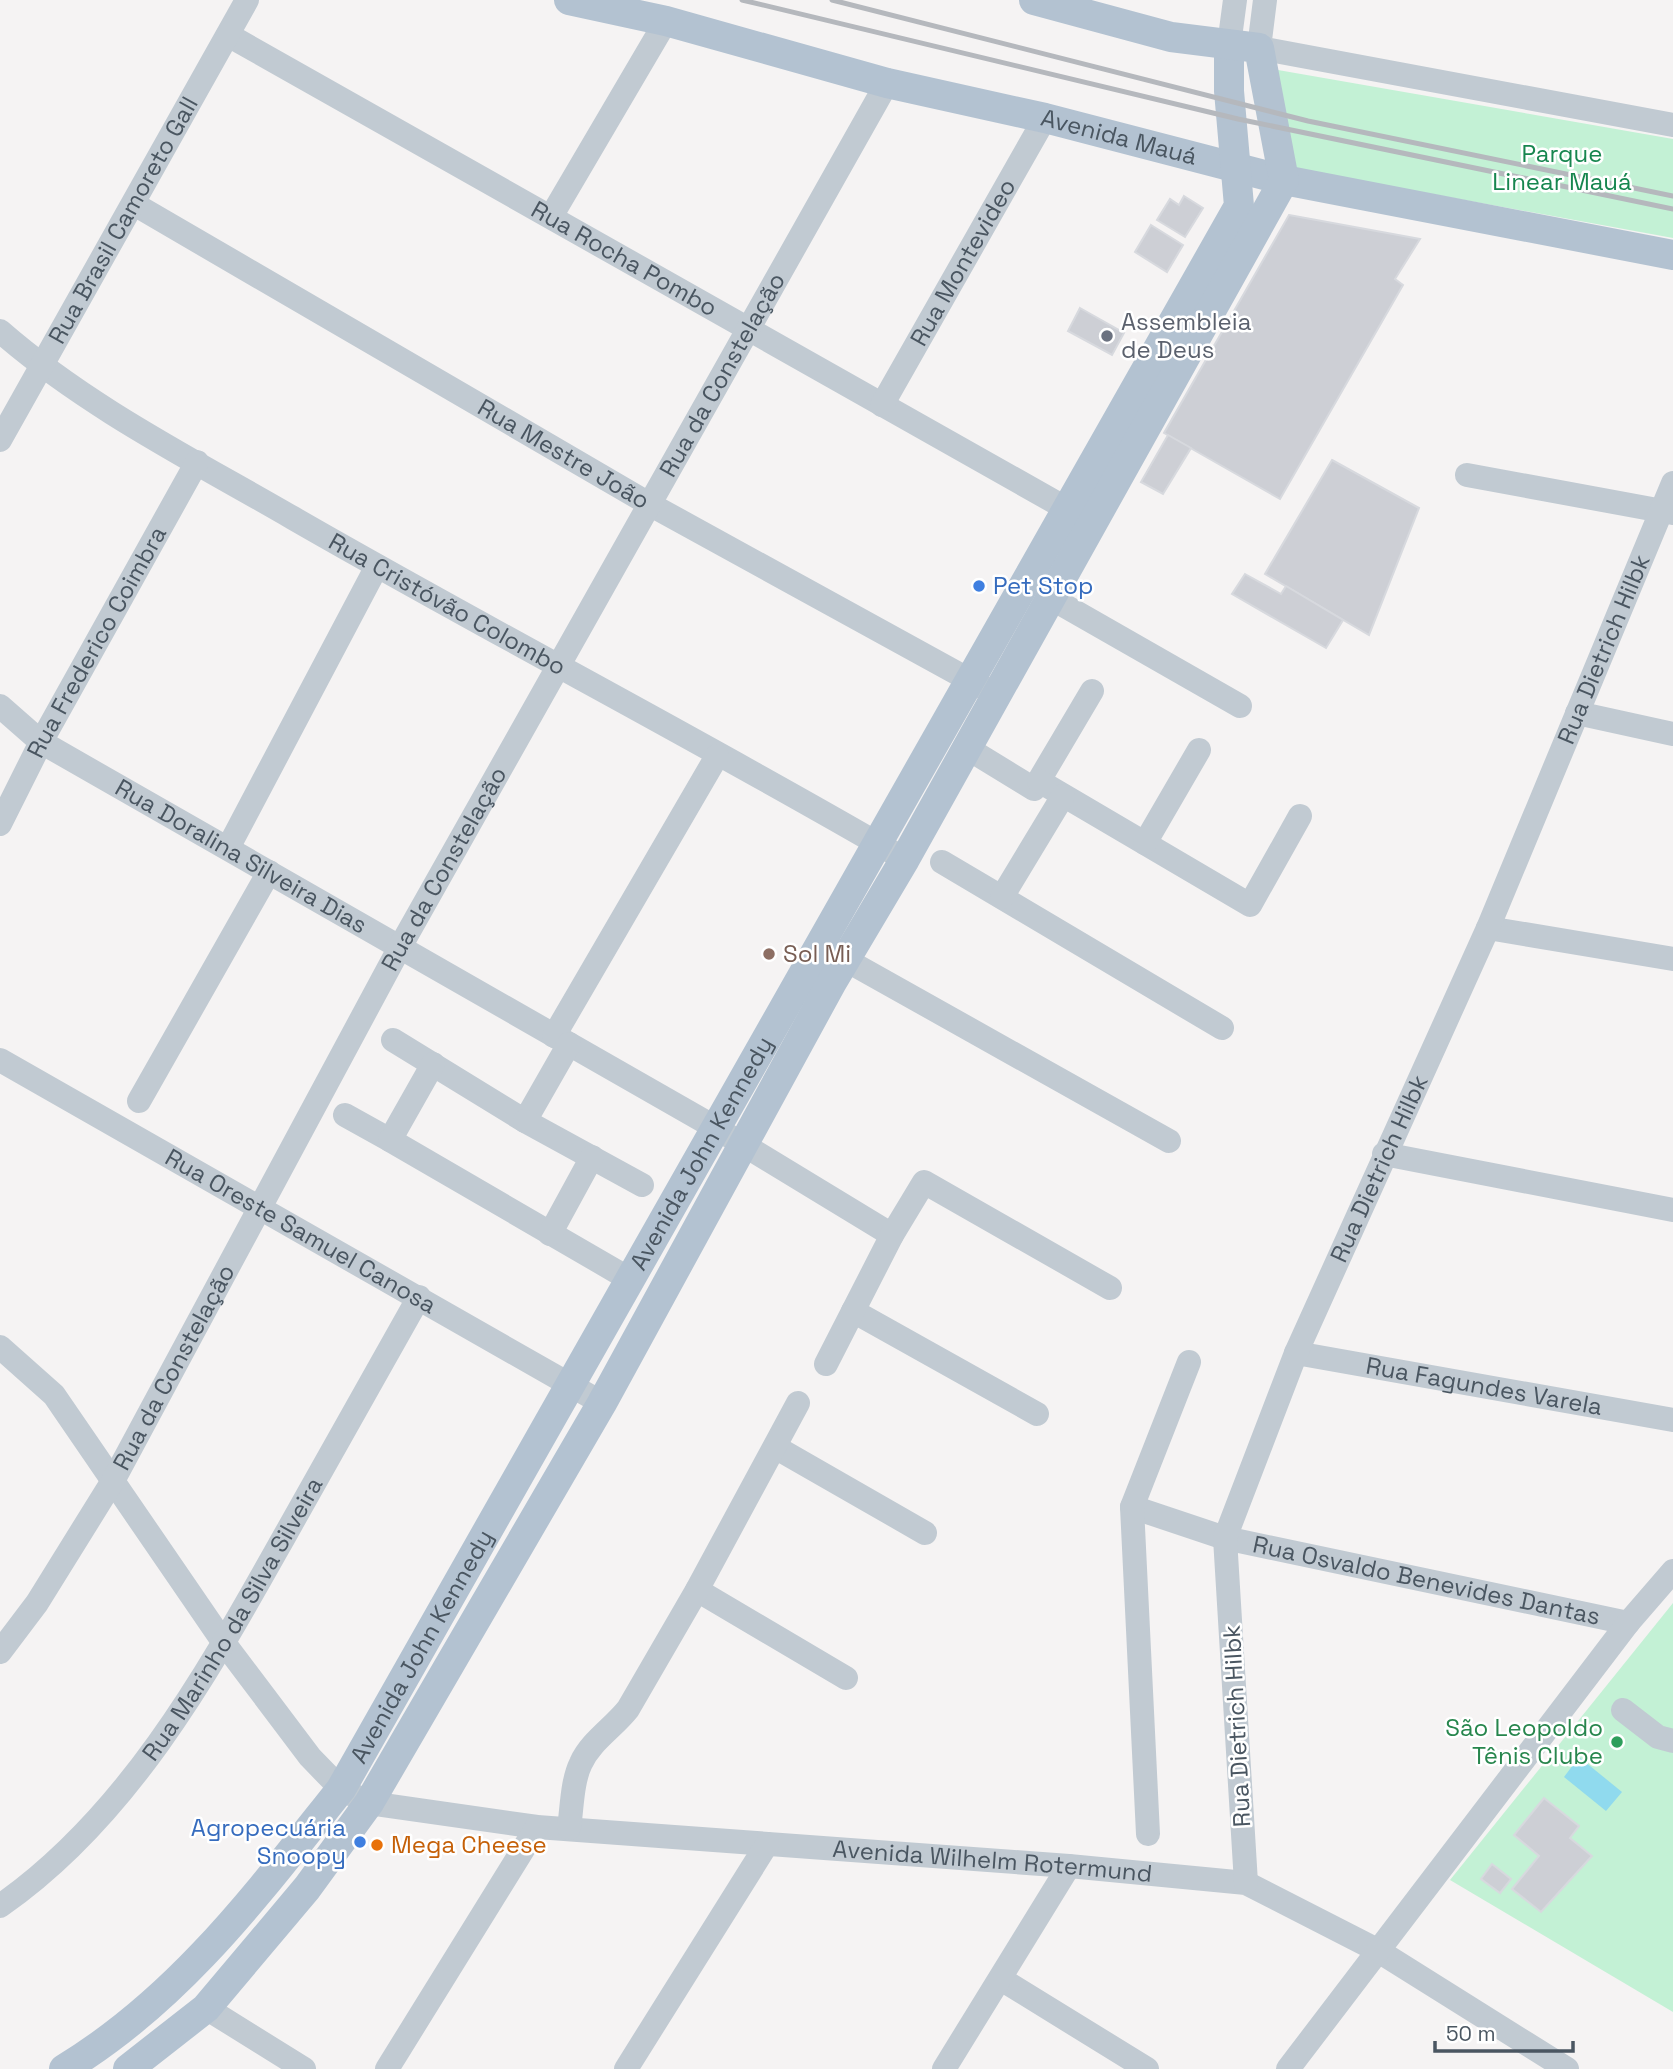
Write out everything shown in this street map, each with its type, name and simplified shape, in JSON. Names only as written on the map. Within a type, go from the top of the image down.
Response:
[{"type":"main road","name":"Avenida Mauá","points":[[569,0],[666,21],[887,83],[1045,118],[1284,180],[1673,255]]},
{"type":"main road","points":[[1034,0],[1171,37],[1259,48],[1284,180]]},
{"type":"main road","name":"Avenida John Kennedy","points":[[64,2069],[104,2045],[171,1989],[229,1928],[341,1789],[1239,206],[1229,90],[1229,45]]},
{"type":"main road","name":"Avenida John Kennedy","points":[[128,2069],[206,2008],[307,1888],[369,1803],[602,1403],[846,960],[1284,180]]},
{"type":"street","name":"Rua Brasil Camoreto Gall","points":[[0,440],[247,0]]},
{"type":"street","points":[[1229,45],[1235,0]]},
{"type":"street","points":[[1265,0],[1259,48],[1673,125]]},
{"type":"street","points":[[552,215],[666,21]]},
{"type":"street","name":"Rua Rocha Pombo","points":[[228,35],[552,215],[1093,524]]},
{"type":"street","name":"Rua da Constelação","points":[[0,1652],[37,1603],[114,1479],[400,947],[887,83]]},
{"type":"street","name":"Rua Montevideo","points":[[882,405],[1045,118]]},
{"type":"street","name":"Rua Mestre João","points":[[134,204],[651,505],[997,695]]},
{"type":"street","name":"Rua Cristóvão Colombo","points":[[0,331],[41,366],[122,419],[377,566],[905,859]]},
{"type":"street","name":"Rua Frederico Coimbra","points":[[0,824],[41,742],[197,462]]},
{"type":"street","points":[[1467,475],[1667,511]]},
{"type":"street","name":"Rua Dietrich Hilbk","points":[[1246,1883],[1226,1538],[1296,1353],[1488,928],[1577,713],[1667,511],[1673,484]]},
{"type":"street","points":[[228,848],[377,566]]},
{"type":"street","points":[[1051,598],[1240,706]]},
{"type":"street","points":[[967,748],[1034,789],[1092,691]]},
{"type":"street","name":"Rua Doralina Silveira Dias","points":[[0,706],[41,742],[716,1128],[892,1236]]},
{"type":"street","points":[[1577,713],[1673,734]]},
{"type":"street","points":[[1145,843],[1199,751]]},
{"type":"street","points":[[526,1121],[561,1040],[717,756]]},
{"type":"street","points":[[1039,781],[1250,905],[1300,816]]},
{"type":"street","points":[[1002,897],[1063,796]]},
{"type":"street","points":[[942,862],[1222,1028]]},
{"type":"street","points":[[139,1101],[270,872]]},
{"type":"street","points":[[1488,928],[1673,959]]},
{"type":"street","points":[[846,960],[1169,1141]]},
{"type":"street","points":[[393,1040],[526,1121],[642,1185]]},
{"type":"street","name":"Rua Oreste Samuel Canosa","points":[[0,1060],[602,1403]]},
{"type":"street","points":[[390,1140],[433,1064]]},
{"type":"street","points":[[345,1115],[631,1280]]},
{"type":"street","points":[[1384,1154],[1673,1210]]},
{"type":"street","points":[[550,1234],[592,1157]]},
{"type":"street","points":[[826,1364],[892,1236],[924,1182],[1110,1288]]},
{"type":"street","name":"Rua Marinho da Silva Silveira","points":[[0,1906],[32,1884],[125,1791],[225,1643],[418,1297]]},
{"type":"street","points":[[853,1311],[1037,1415]]},
{"type":"street","name":"Avenida Wilhelm Rotermund","points":[[0,1347],[54,1395],[225,1643],[310,1757],[341,1789],[369,1803],[537,1827],[1246,1883],[1377,1950],[1559,2067]]},
{"type":"street","name":"Rua Fagundes Varela","points":[[1296,1353],[1673,1420]]},
{"type":"street","points":[[1148,1833],[1132,1507],[1189,1362]]},
{"type":"street","points":[[569,1828],[580,1764],[601,1735],[615,1725],[628,1709],[697,1590],[798,1403]]},
{"type":"street","points":[[775,1447],[925,1534]]},
{"type":"street","name":"Rua Osvaldo Benevides Dantas","points":[[1132,1507],[1226,1538],[1629,1623]]},
{"type":"street","points":[[1288,2069],[1629,1623],[1673,1570]]},
{"type":"street","points":[[697,1590],[846,1678]]},
{"type":"street","points":[[1623,1710],[1658,1737],[1673,1741]]},
{"type":"street","points":[[387,2069],[537,1827]]},
{"type":"street","points":[[626,2069],[767,1844]]},
{"type":"street","points":[[944,2069],[1069,1867]]},
{"type":"street","points":[[1001,1979],[1147,2069]]},
{"type":"street","points":[[206,2008],[304,2069]]},
{"type":"green space","name":"Parque Linear Mauá","points":[[1278,70],[1673,139],[1673,238],[1300,170],[1289,163],[1272,76]]},
{"type":"green space","name":"São Leopoldo Tênis Clube","points":[[1673,1603],[1673,2012],[1450,1880]]},
{"type":"water","points":[[1579,1757],[1622,1792],[1606,1811],[1564,1777]]},
{"type":"building","points":[[1184,196],[1203,208],[1185,237],[1157,220],[1170,199],[1179,205]]},
{"type":"building","points":[[1289,215],[1420,239],[1395,279],[1403,285],[1280,499],[1164,433]]},
{"type":"building","points":[[1151,225],[1183,245],[1167,272],[1135,252]]},
{"type":"building","points":[[1080,308],[1124,333],[1112,355],[1068,331]]},
{"type":"building","points":[[1168,435],[1191,448],[1163,494],[1141,482]]},
{"type":"building","points":[[1332,460],[1419,508],[1369,635],[1265,574]]},
{"type":"building","points":[[1245,574],[1281,594],[1286,586],[1343,620],[1326,648],[1232,594]]},
{"type":"building","points":[[1544,1798],[1579,1826],[1570,1838],[1592,1856],[1541,1912],[1512,1889],[1539,1856],[1514,1835]]},
{"type":"building","points":[[1492,1864],[1511,1879],[1500,1893],[1481,1879]]},
{"type":"railway","points":[[742,0],[1238,119],[1673,209]]},
{"type":"railway","points":[[832,0],[1308,121],[1673,196]]},
{"type":"place","name":"Assembleia de Deus","points":[[1107,336]]},
{"type":"place","name":"Pet Stop","points":[[979,586]]},
{"type":"place","name":"Sol Mi","points":[[769,954]]},
{"type":"place","name":"São Leopoldo Tênis Clube","points":[[1617,1742]]},
{"type":"place","name":"Agropecuária Snoopy","points":[[360,1842]]},
{"type":"place","name":"Mega Cheese","points":[[377,1845]]}]
